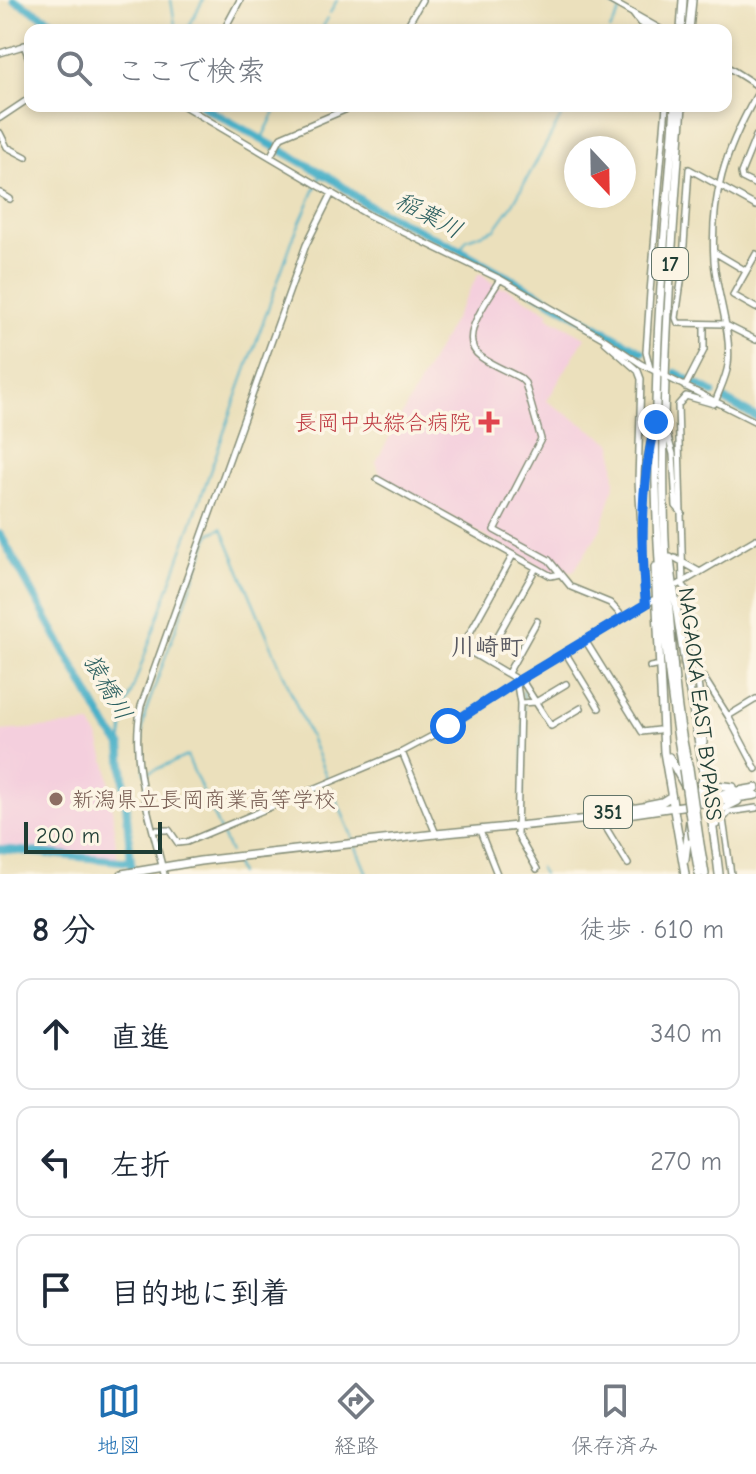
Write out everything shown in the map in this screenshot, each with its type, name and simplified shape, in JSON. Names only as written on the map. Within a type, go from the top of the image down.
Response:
[{"type":"highway","points":[[681,24],[683,0]]},
{"type":"highway","points":[[689,24],[691,0]]},
{"type":"highway","name":"NAGAOKA EAST BYPASS","points":[[675,112],[657,372],[671,639],[686,769]]},
{"type":"highway","name":"NAGAOKA EAST BYPASS","points":[[657,372],[681,112]]},
{"type":"highway","name":"NAGAOKA EAST BYPASS","points":[[659,422],[655,468],[665,643],[686,769],[699,801],[696,839],[699,874]]},
{"type":"highway","name":"17","points":[[655,468],[657,638],[666,734],[664,752],[671,803]]},
{"type":"highway","name":"17","points":[[663,496],[680,635],[704,776],[699,801]]},
{"type":"highway","points":[[666,734],[670,763],[680,780],[710,811],[720,872]]},
{"type":"highway","points":[[700,749],[706,773],[715,785],[725,788],[756,786]]},
{"type":"highway","points":[[699,801],[756,786]]},
{"type":"highway","points":[[685,873],[671,803],[756,796]]},
{"type":"highway","points":[[717,854],[716,822],[720,810],[733,802],[756,796]]},
{"type":"highway","points":[[685,873],[687,833],[699,801]]},
{"type":"highway","name":"351","points":[[546,824],[671,803]]},
{"type":"highway","name":"351","points":[[123,874],[436,834],[600,818],[671,803]]},
{"type":"highway","name":"NAGAOKA EAST BYPASS","points":[[696,839],[705,874]]},
{"type":"street","points":[[227,24],[240,0]]},
{"type":"street","points":[[408,24],[422,0]]},
{"type":"street","points":[[609,0],[652,24]]},
{"type":"street","points":[[633,13],[642,24]]},
{"type":"street","points":[[0,53],[24,45]]},
{"type":"street","points":[[732,70],[756,85]]},
{"type":"street","points":[[700,749],[704,734],[684,581],[678,405],[686,396],[714,404],[728,364],[714,252],[719,185],[727,153],[756,96]]},
{"type":"street","points":[[0,118],[24,102]]},
{"type":"street","points":[[199,112],[370,216],[500,279],[657,372],[687,382],[756,422]]},
{"type":"street","points":[[271,155],[284,135],[340,112]]},
{"type":"street","points":[[657,372],[646,352],[665,112]]},
{"type":"street","points":[[747,112],[756,117]]},
{"type":"street","points":[[0,133],[7,147],[26,157]]},
{"type":"street","points":[[756,136],[741,173],[742,178],[756,185]]},
{"type":"street","points":[[756,206],[689,169],[676,318],[678,323],[704,326],[724,324],[756,340]]},
{"type":"street","points":[[0,193],[10,199]]},
{"type":"street","points":[[163,870],[137,760],[136,736],[141,706],[306,245],[332,193]]},
{"type":"street","points":[[714,252],[746,271]]},
{"type":"street","points":[[756,254],[733,295],[756,308]]},
{"type":"street","points":[[500,279],[472,328],[472,342],[478,355],[525,383],[541,439],[494,530],[549,560],[571,587],[610,603],[623,617]]},
{"type":"street","points":[[687,382],[704,350],[704,326]]},
{"type":"street","points":[[601,337],[608,348],[638,371],[641,379],[638,481],[642,525],[647,542],[646,604]]},
{"type":"street","points":[[642,525],[647,460],[659,422]]},
{"type":"street","points":[[659,422],[673,454],[676,506],[682,513]]},
{"type":"street","points":[[377,479],[551,576],[560,574]]},
{"type":"street","points":[[678,585],[756,539]]},
{"type":"street","points":[[513,555],[462,647],[518,680],[551,726],[581,708]]},
{"type":"street","points":[[675,558],[700,572]]},
{"type":"street","points":[[484,660],[536,568]]},
{"type":"street","points":[[154,830],[169,830],[181,843],[193,841],[402,752],[653,600]]},
{"type":"street","points":[[508,673],[537,621]]},
{"type":"street","points":[[585,640],[642,732],[658,730]]},
{"type":"street","points":[[565,652],[599,708]]},
{"type":"street","points":[[698,677],[704,678],[728,716],[756,769]]},
{"type":"street","points":[[518,680],[518,837],[537,869]]},
{"type":"street","points":[[520,703],[536,702],[566,684]]},
{"type":"street","points":[[728,716],[756,699]]},
{"type":"street","points":[[733,728],[756,762]]},
{"type":"street","points":[[402,752],[436,834]]},
{"type":"street","points":[[731,874],[723,819],[729,812],[756,808]]},
{"type":"street","points":[[600,818],[628,864]]},
{"type":"street","points":[[480,831],[497,874]]},
{"type":"shaded area","name":"長岡中央綜合病院","points":[[482,274],[501,288],[505,287],[549,312],[547,316],[585,337],[547,401],[613,444],[615,482],[602,527],[574,571],[551,573],[381,477],[376,462],[478,275]]},
{"type":"shaded area","name":"新潟県立長岡商業高等学校","points":[[91,724],[108,770],[118,864],[0,849],[0,731]]},
{"type":"waterway","name":"稲葉川","points":[[14,0],[57,24]]},
{"type":"waterway","points":[[171,0],[175,24]]},
{"type":"waterway","points":[[190,24],[203,0]]},
{"type":"waterway","points":[[330,13],[337,0]]},
{"type":"waterway","points":[[602,0],[621,10],[613,24]]},
{"type":"waterway","points":[[624,5],[627,0]]},
{"type":"waterway","points":[[324,24],[328,18]]},
{"type":"waterway","name":"稲葉川","points":[[213,112],[334,180],[366,204],[460,250],[642,352]]},
{"type":"waterway","points":[[262,138],[275,112]]},
{"type":"waterway","points":[[460,250],[467,239],[495,229],[513,204],[564,112]]},
{"type":"waterway","points":[[121,745],[126,708],[293,238],[322,173]]},
{"type":"waterway","name":"稲葉川","points":[[676,373],[713,393]]},
{"type":"waterway","name":"稲葉川","points":[[725,400],[756,417]]},
{"type":"waterway","points":[[230,853],[187,756],[145,774],[142,733],[145,714],[210,534],[222,528],[328,780]]},
{"type":"waterway","name":"猿橋川","points":[[0,534],[108,729],[121,745],[132,874]]},
{"type":"waterway","points":[[523,691],[524,699]]},
{"type":"waterway","points":[[523,794],[524,706]]},
{"type":"waterway","points":[[331,787],[354,841]]},
{"type":"waterway","points":[[356,847],[367,874]]},
{"type":"waterway","points":[[0,849],[130,862]]},
{"type":"waterway","points":[[234,862],[239,874]]},
{"type":"waterway","points":[[539,867],[543,874]]},
{"type":"tunnel","points":[[670,665],[689,663]]},
{"type":"place","name":"長岡中央綜合病院","points":[[489,422]]},
{"type":"place","name":"新潟県立長岡商業高等学校","points":[[56,799]]},
{"type":"district","name":"川崎町","points":[[487,647]]},
{"type":"route","points":[[448,726],[646,604],[642,525],[648,449],[656,422]]}]
